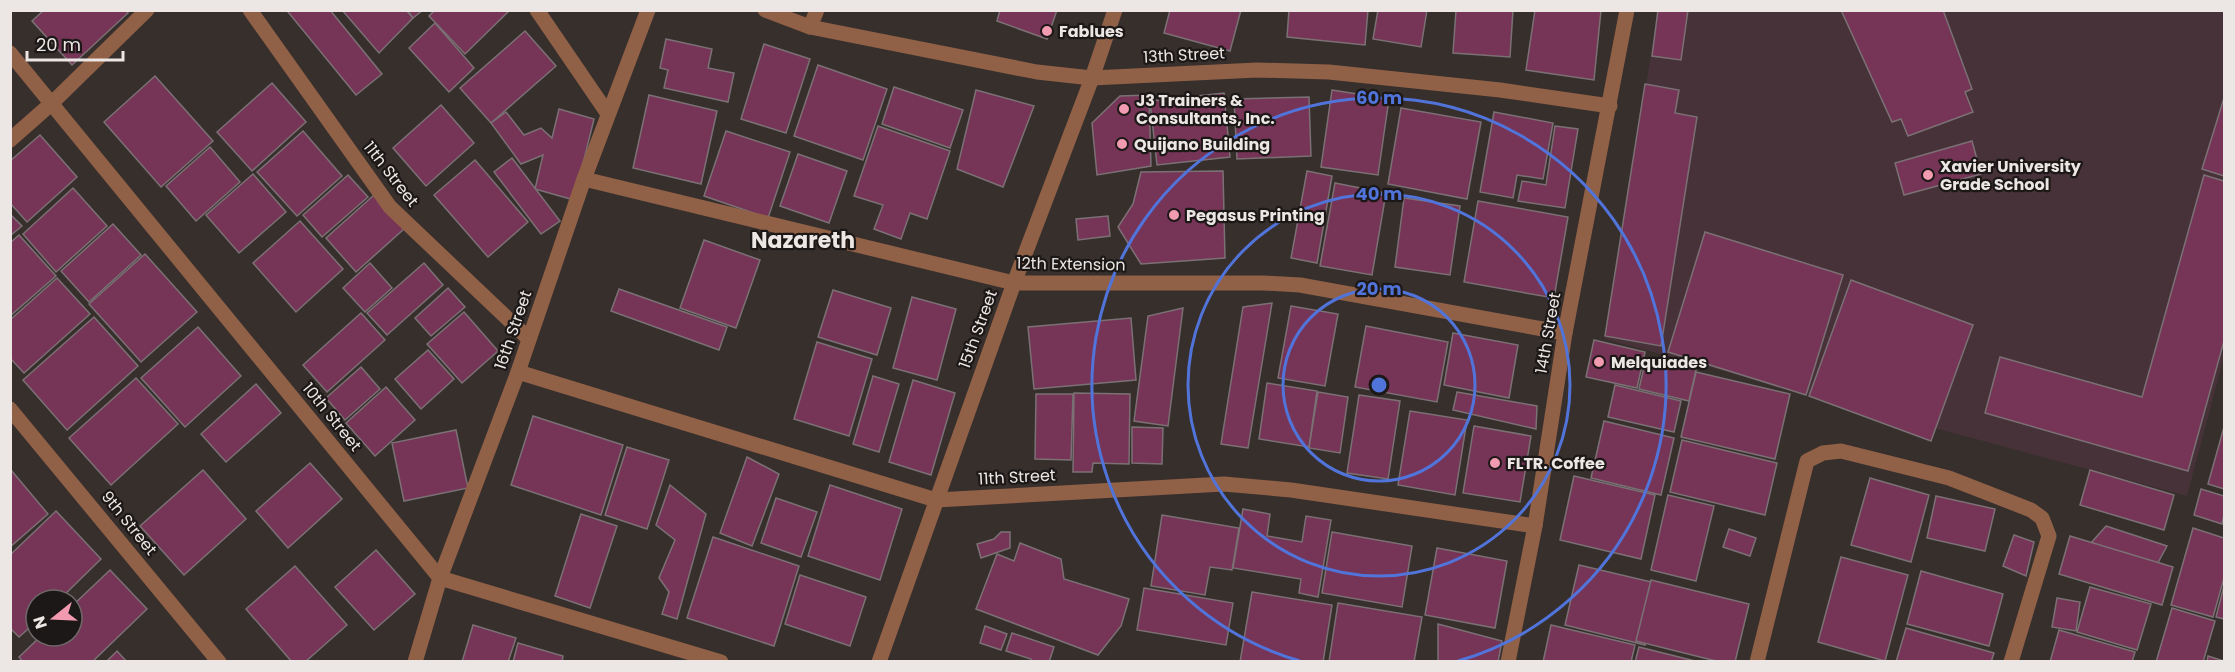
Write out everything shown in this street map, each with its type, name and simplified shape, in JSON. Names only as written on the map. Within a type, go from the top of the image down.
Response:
[{"type":"street","points":[[10,140],[52,103],[147,10]]},
{"type":"street","name":"11th Street","points":[[250,10],[390,207],[529,339]]},
{"type":"street","points":[[537,10],[608,114]]},
{"type":"street","name":"16th Street","points":[[415,662],[440,578],[518,372],[584,179],[648,10]]},
{"type":"street","name":"13th Street","points":[[765,10],[810,27],[1037,72],[1092,78],[1257,70],[1329,72],[1500,90],[1610,106]]},
{"type":"street","points":[[810,27],[818,10]]},
{"type":"street","name":"15th Street","points":[[879,662],[1014,283],[1092,78],[1114,10]]},
{"type":"street","name":"14th Street","points":[[1508,662],[1535,526],[1565,333],[1627,10]]},
{"type":"street","name":"10th Street","points":[[10,53],[440,578]]},
{"type":"street","name":"12th Extension","points":[[584,179],[1014,283],[1300,285],[1565,333]]},
{"type":"street","name":"11th Street","points":[[518,372],[936,500],[1224,484],[1291,490],[1535,526]]},
{"type":"street","name":"9th Street","points":[[10,409],[219,662]]},
{"type":"street","points":[[1757,662],[1807,460],[1823,453],[1841,451],[1948,478],[2031,510],[2042,518],[2049,536],[2012,662]]},
{"type":"street","points":[[440,578],[721,662]]},
{"type":"shaded area","name":"Xavier University Grade School","points":[[1658,11],[2224,11],[2224,357],[2187,496],[1605,339]]},
{"type":"building","points":[[44,10],[126,10],[128,13],[72,65],[32,21]]},
{"type":"building","points":[[291,10],[330,10],[382,74],[356,95],[288,12]]},
{"type":"building","points":[[342,10],[406,10],[413,18],[379,53]]},
{"type":"building","points":[[407,10],[423,10],[413,18]]},
{"type":"building","points":[[435,10],[510,10],[465,54],[429,16]]},
{"type":"building","points":[[1000,10],[1057,10],[1047,39],[997,21]]},
{"type":"building","points":[[1170,10],[1241,10],[1230,51],[1164,33]]},
{"type":"building","points":[[1289,10],[1368,10],[1365,45],[1287,37]]},
{"type":"building","points":[[1378,10],[1427,10],[1421,47],[1373,39]]},
{"type":"building","points":[[1456,10],[1513,10],[1510,57],[1453,53]]},
{"type":"building","points":[[1535,10],[1601,10],[1594,80],[1526,70]]},
{"type":"building","points":[[1658,10],[1688,10],[1681,60],[1652,56]]},
{"type":"building","points":[[1841,10],[1943,10],[1972,89],[1965,92],[1973,112],[1908,136],[1901,119],[1892,122]]},
{"type":"building","points":[[435,23],[474,68],[449,92],[409,48]]},
{"type":"building","points":[[525,31],[556,66],[491,123],[460,88]]},
{"type":"building","points":[[666,39],[712,49],[708,68],[734,73],[728,102],[664,88],[668,70],[660,68]]},
{"type":"building","points":[[764,44],[810,59],[786,133],[741,119]]},
{"type":"building","points":[[818,65],[887,89],[863,160],[794,136]]},
{"type":"building","points":[[155,76],[213,141],[161,187],[104,122]]},
{"type":"building","points":[[272,83],[306,122],[252,171],[217,132]]},
{"type":"building","points":[[1645,84],[1679,90],[1675,113],[1697,117],[1661,346],[1605,336]]},
{"type":"building","points":[[894,87],[963,110],[950,148],[882,124]]},
{"type":"building","points":[[976,90],[1034,106],[1003,187],[957,169]]},
{"type":"building","points":[[1332,90],[1389,99],[1378,175],[1321,167]]},
{"type":"building","points":[[1224,93],[1230,157],[1157,165],[1150,101]]},
{"type":"building","points":[[649,95],[717,111],[701,184],[633,168]]},
{"type":"building","name":"Quijano Building","points":[[1149,95],[1151,166],[1097,175],[1092,123],[1120,96]]},
{"type":"building","points":[[1309,97],[1311,156],[1237,159],[1234,99]]},
{"type":"building","points":[[2224,98],[2224,176],[2202,169]]},
{"type":"building","points":[[441,105],[474,143],[426,186],[393,148]]},
{"type":"building","points":[[1401,108],[1481,122],[1467,199],[1388,184]]},
{"type":"building","points":[[559,109],[594,119],[574,200],[535,189],[543,155],[521,164],[491,123],[506,112],[524,135],[541,128],[552,138]]},
{"type":"building","points":[[1494,112],[1553,123],[1543,179],[1517,175],[1513,198],[1480,192]]},
{"type":"building","points":[[878,126],[950,151],[927,219],[910,213],[901,239],[874,229],[883,205],[854,196]]},
{"type":"building","points":[[1555,126],[1578,129],[1565,208],[1518,201],[1522,181],[1546,185]]},
{"type":"building","points":[[303,131],[342,176],[297,216],[257,172]]},
{"type":"building","points":[[726,131],[790,152],[768,218],[704,196]]},
{"type":"building","points":[[40,135],[77,177],[27,222],[10,203],[10,161]]},
{"type":"building","points":[[1972,141],[1981,174],[1904,195],[1895,163]]},
{"type":"building","points":[[210,147],[240,182],[196,221],[166,186]]},
{"type":"building","points":[[798,154],[847,171],[829,223],[780,206]]},
{"type":"building","points":[[512,158],[560,221],[541,234],[494,172]]},
{"type":"building","points":[[475,160],[528,222],[488,257],[434,195]]},
{"type":"building","name":"Pegasus Printing","points":[[1223,171],[1225,258],[1141,264],[1118,227],[1133,204],[1141,172]]},
{"type":"building","points":[[1307,171],[1332,176],[1317,263],[1291,258]]},
{"type":"building","points":[[253,174],[286,212],[239,253],[206,215]]},
{"type":"building","points":[[348,175],[368,197],[322,237],[303,215]]},
{"type":"building","points":[[2204,175],[2224,181],[2224,341],[2188,471],[1985,413],[2000,357],[2142,397]]},
{"type":"building","points":[[1335,183],[1386,193],[1372,275],[1320,266]]},
{"type":"building","points":[[73,188],[107,226],[56,272],[23,234]]},
{"type":"building","points":[[374,195],[404,229],[356,272],[326,238]]},
{"type":"building","points":[[1404,198],[1460,206],[1450,275],[1395,267]]},
{"type":"building","points":[[1478,201],[1568,217],[1554,298],[1464,282]]},
{"type":"building","points":[[10,214],[22,226],[10,236]]},
{"type":"building","points":[[1108,216],[1110,236],[1078,240],[1076,219]]},
{"type":"building","points":[[300,221],[343,269],[296,312],[253,263]]},
{"type":"building","points":[[113,224],[141,255],[89,302],[61,271]]},
{"type":"building","points":[[1705,232],[1843,275],[1806,395],[1668,352]]},
{"type":"building","points":[[19,235],[56,276],[10,316],[10,243]]},
{"type":"building","points":[[704,240],[760,260],[736,328],[680,308]]},
{"type":"building","points":[[145,254],[197,312],[141,362],[89,304]]},
{"type":"building","points":[[370,263],[392,288],[365,312],[343,288]]},
{"type":"building","points":[[424,263],[443,285],[387,335],[367,313]]},
{"type":"building","points":[[57,278],[90,314],[24,373],[10,358],[10,320]]},
{"type":"building","points":[[1851,280],[1973,325],[1931,441],[1809,396]]},
{"type":"building","points":[[448,288],[465,307],[431,336],[415,318]]},
{"type":"building","points":[[619,289],[727,327],[719,350],[611,311]]},
{"type":"building","points":[[833,290],[891,308],[877,355],[818,337]]},
{"type":"building","points":[[912,297],[956,309],[937,380],[893,368]]},
{"type":"building","points":[[1272,303],[1248,448],[1221,444],[1243,307]]},
{"type":"building","points":[[1291,306],[1338,314],[1325,386],[1278,378]]},
{"type":"building","points":[[1183,308],[1168,426],[1134,421],[1148,316]]},
{"type":"building","points":[[464,312],[498,351],[462,383],[427,344]]},
{"type":"building","points":[[361,313],[385,340],[327,392],[303,365]]},
{"type":"building","points":[[94,317],[138,366],[67,430],[23,380]]},
{"type":"building","points":[[1131,318],[1136,380],[1034,389],[1028,327]]},
{"type":"building","points":[[1366,326],[1448,342],[1437,402],[1355,387]]},
{"type":"building","points":[[198,327],[241,376],[185,427],[141,378]]},
{"type":"building","points":[[1453,333],[1518,345],[1509,398],[1444,385]]},
{"type":"building","points":[[1594,340],[1645,352],[1637,388],[1586,377]]},
{"type":"building","points":[[817,342],[872,359],[849,436],[794,419]]},
{"type":"building","points":[[428,350],[454,379],[421,409],[395,379]]},
{"type":"building","points":[[1646,358],[1696,370],[1689,401],[1639,389]]},
{"type":"building","points":[[361,367],[380,389],[345,420],[326,398]]},
{"type":"building","points":[[1696,372],[1790,394],[1775,459],[1681,437]]},
{"type":"building","points":[[873,376],[899,384],[879,452],[853,444]]},
{"type":"building","points":[[136,378],[178,424],[111,485],[69,438]]},
{"type":"building","points":[[913,380],[955,393],[931,475],[889,462]]},
{"type":"building","points":[[1267,383],[1317,391],[1309,447],[1259,439]]},
{"type":"building","points":[[256,384],[281,413],[226,462],[201,434]]},
{"type":"building","points":[[1615,385],[1681,401],[1674,432],[1608,417]]},
{"type":"building","points":[[386,387],[415,420],[375,456],[346,423]]},
{"type":"building","points":[[1318,392],[1348,397],[1340,453],[1309,448]]},
{"type":"building","points":[[1457,392],[1537,406],[1536,429],[1453,410]]},
{"type":"building","points":[[1074,393],[1130,394],[1129,464],[1093,463],[1092,472],[1073,472]]},
{"type":"building","points":[[1036,394],[1073,394],[1071,460],[1035,459]]},
{"type":"building","points":[[1359,395],[1400,401],[1388,479],[1347,473]]},
{"type":"building","points":[[1410,411],[1467,420],[1455,495],[1398,485]]},
{"type":"building","points":[[533,416],[623,445],[601,515],[511,485]]},
{"type":"building","points":[[1604,421],[1674,438],[1661,495],[1591,478]]},
{"type":"building","points":[[1474,426],[1531,436],[1520,502],[1463,493]]},
{"type":"building","points":[[1132,427],[1163,428],[1162,464],[1132,463]]},
{"type":"building","points":[[2224,427],[2224,489],[2208,484]]},
{"type":"building","points":[[456,430],[468,488],[404,501],[392,443]]},
{"type":"building","points":[[1682,440],[1777,463],[1765,515],[1670,492]]},
{"type":"building","points":[[627,447],[669,460],[647,529],[605,515]]},
{"type":"building","points":[[747,457],[779,474],[752,546],[720,533]]},
{"type":"building","points":[[310,463],[342,499],[288,548],[256,511]]},
{"type":"building","points":[[203,470],[246,519],[184,575],[140,526]]},
{"type":"building","points":[[2090,470],[2174,495],[2164,530],[2080,505]]},
{"type":"building","points":[[10,471],[48,514],[10,547]]},
{"type":"building","points":[[1574,476],[1655,495],[1641,559],[1560,540]]},
{"type":"building","points":[[1870,478],[1929,495],[1911,562],[1851,545]]},
{"type":"building","points":[[670,485],[706,514],[677,619],[662,614],[669,592],[659,578],[675,540],[656,525]]},
{"type":"building","points":[[830,485],[902,509],[880,580],[808,556]]},
{"type":"building","points":[[2201,489],[2224,496],[2222,524],[2194,515]]},
{"type":"building","points":[[1668,495],[1714,506],[1696,581],[1651,570]]},
{"type":"building","points":[[1936,496],[1995,509],[1985,551],[1927,538]]},
{"type":"building","points":[[776,498],[817,512],[801,557],[761,543]]},
{"type":"building","points":[[1243,509],[1270,514],[1267,536],[1302,542],[1306,516],[1331,520],[1318,597],[1299,593],[1301,579],[1233,568]]},
{"type":"building","points":[[56,511],[101,559],[71,588],[24,588],[24,633],[19,637],[10,628],[10,555]]},
{"type":"building","points":[[581,514],[617,526],[590,608],[555,596]]},
{"type":"building","points":[[1162,515],[1239,528],[1232,570],[1210,567],[1205,595],[1151,586]]},
{"type":"building","points":[[2106,526],[2167,546],[2155,568],[2091,543]]},
{"type":"building","points":[[2193,528],[2224,538],[2224,578],[2213,617],[2171,605]]},
{"type":"building","points":[[1729,529],[1756,538],[1750,556],[1723,547]]},
{"type":"building","points":[[1001,532],[1010,532],[1010,548],[981,558],[977,544],[994,539]]},
{"type":"building","points":[[1332,532],[1412,546],[1402,607],[1322,593]]},
{"type":"building","points":[[2014,535],[2034,542],[2026,576],[2003,566]]},
{"type":"building","points":[[2070,536],[2173,567],[2162,605],[2059,574]]},
{"type":"building","points":[[713,537],[799,566],[774,646],[687,618]]},
{"type":"building","points":[[1020,543],[1061,559],[1064,579],[1129,599],[1121,626],[1098,655],[976,609],[997,554],[1014,561]]},
{"type":"building","points":[[1437,548],[1507,561],[1495,628],[1425,615]]},
{"type":"building","points":[[376,550],[415,594],[374,630],[335,587]]},
{"type":"building","points":[[1841,557],[1908,575],[1885,661],[1818,642]]},
{"type":"building","points":[[1579,565],[1660,584],[1645,645],[1565,625]]},
{"type":"building","points":[[295,566],[347,625],[305,662],[292,662],[246,609]]},
{"type":"building","points":[[110,570],[147,609],[92,662],[23,662],[19,657],[28,648],[84,648],[84,595]]},
{"type":"building","points":[[1921,571],[2003,594],[1989,646],[1907,624]]},
{"type":"building","points":[[800,575],[866,597],[850,646],[785,624]]},
{"type":"building","points":[[1651,580],[1749,604],[1735,662],[1720,662],[1636,641]]},
{"type":"building","points":[[2224,586],[2224,619],[2216,617]]},
{"type":"building","points":[[2090,587],[2151,604],[2137,650],[2077,632]]},
{"type":"building","points":[[1144,588],[1233,603],[1226,645],[1137,630]]},
{"type":"building","points":[[1252,592],[1332,605],[1323,662],[1240,662]]},
{"type":"building","points":[[2057,598],[2080,602],[2076,631],[2052,627]]},
{"type":"building","points":[[1338,603],[1422,617],[1414,662],[1329,662]]},
{"type":"building","points":[[2172,608],[2215,621],[2203,662],[2156,662]]},
{"type":"building","points":[[1438,624],[1502,641],[1498,662],[1438,662]]},
{"type":"building","points":[[473,625],[516,638],[508,662],[462,662]]},
{"type":"building","points":[[1551,625],[1635,645],[1631,662],[1543,662]]},
{"type":"building","points":[[985,626],[1007,634],[1001,650],[980,643]]},
{"type":"building","points":[[1906,628],[1994,653],[1991,662],[1896,662]]},
{"type":"building","points":[[2059,630],[2135,652],[2132,662],[2050,662]]},
{"type":"building","points":[[1012,633],[1054,647],[1049,662],[1031,662],[1031,659],[1006,651]]},
{"type":"building","points":[[518,643],[563,656],[562,662],[513,662]]},
{"type":"building","points":[[1639,647],[1699,662],[1635,662]]},
{"type":"building","points":[[117,651],[127,662],[106,662]]},
{"type":"building","points":[[2208,656],[2224,661],[2224,662],[2207,662]]},
{"type":"place","name":"Fablues","points":[[1047,31]]},
{"type":"place","name":"J3 Trainers & Consultants, Inc.","points":[[1124,109]]},
{"type":"place","name":"Quijano Building","points":[[1122,144]]},
{"type":"place","name":"Xavier University Grade School","points":[[1928,175]]},
{"type":"place","name":"Pegasus Printing","points":[[1174,215]]},
{"type":"place","name":"Melquiades","points":[[1599,362]]},
{"type":"place","name":"FLTR. Coffee","points":[[1495,463]]},
{"type":"district","name":"Nazareth","points":[[803,240]]}]
